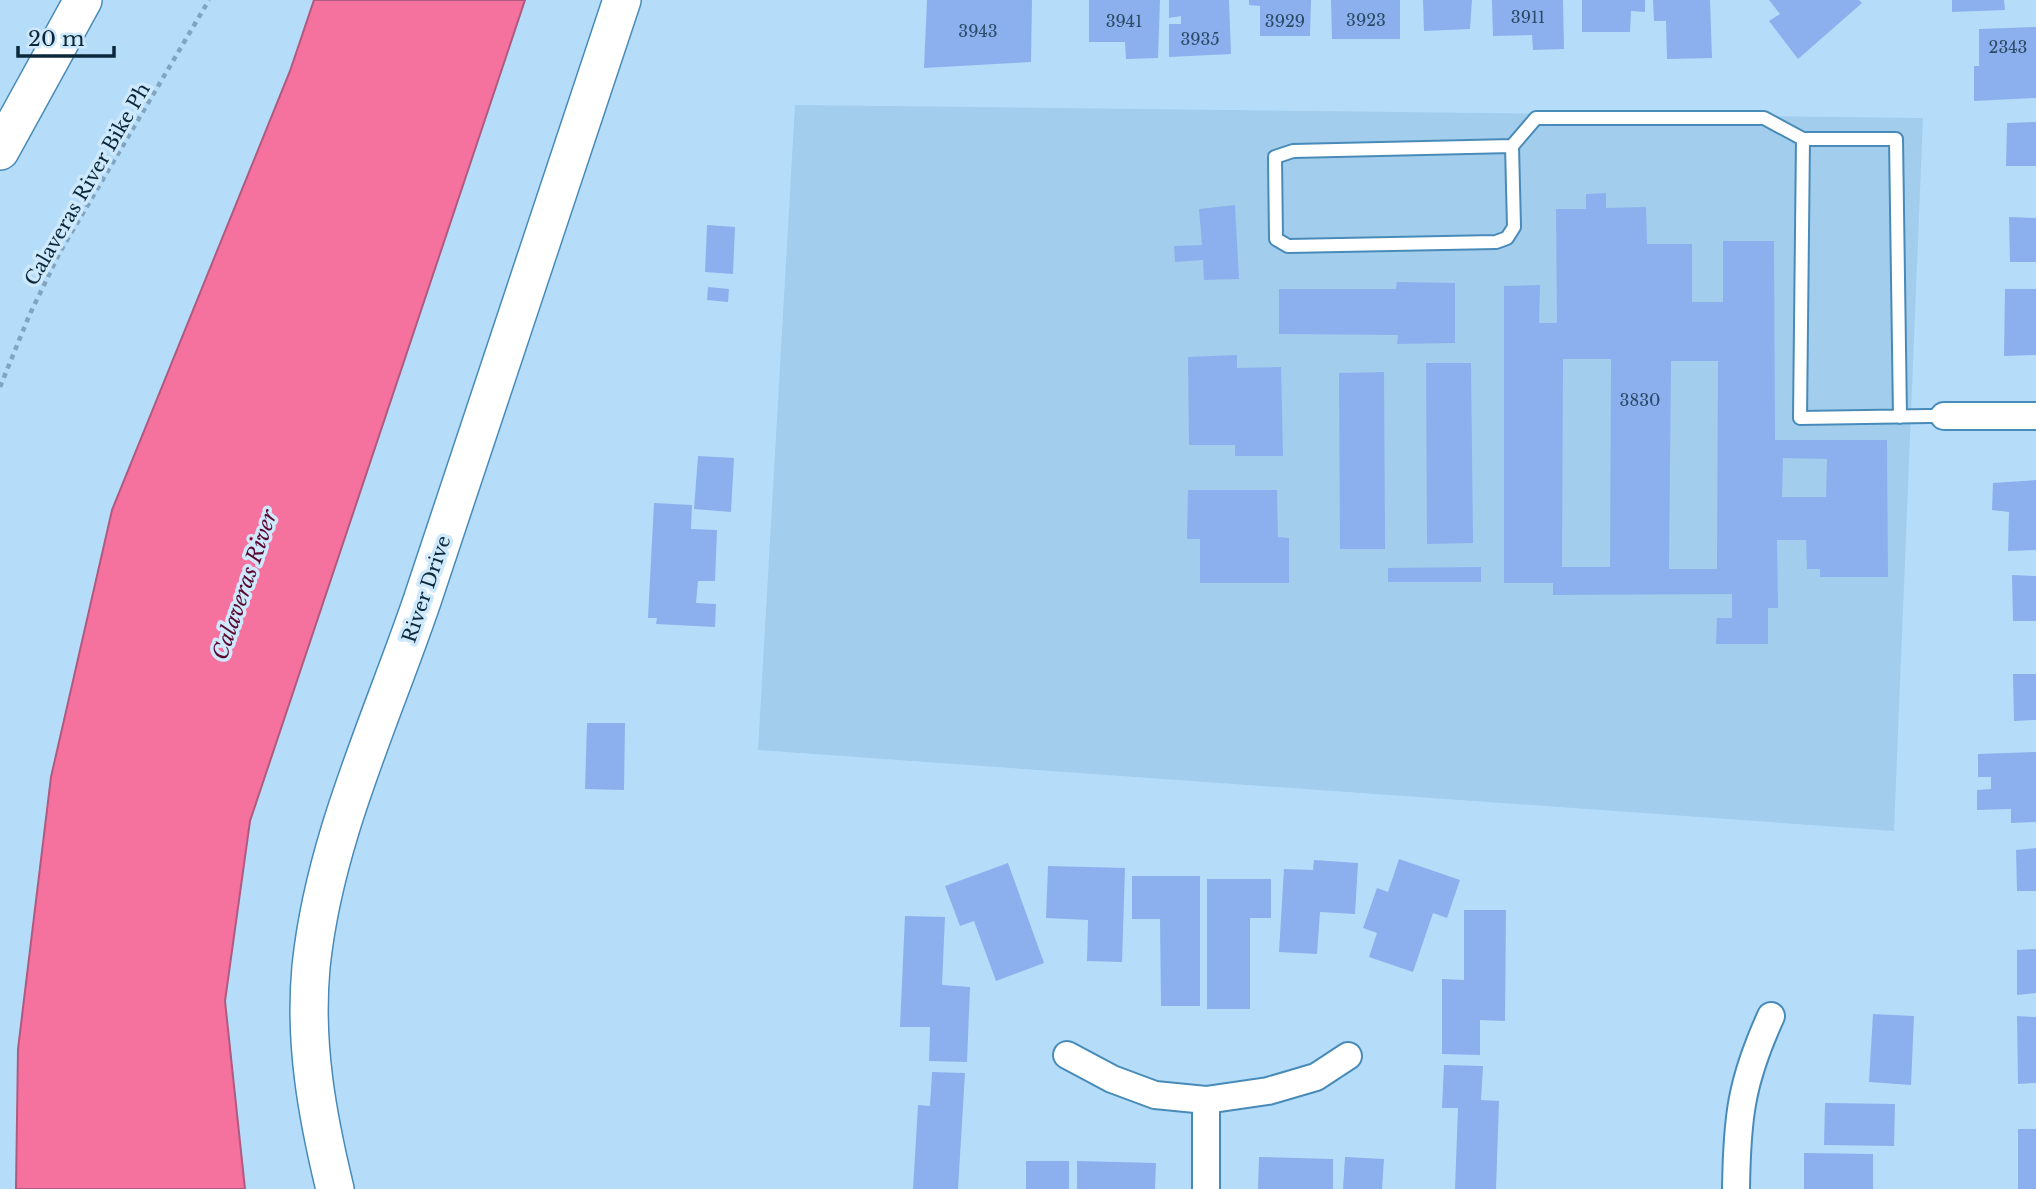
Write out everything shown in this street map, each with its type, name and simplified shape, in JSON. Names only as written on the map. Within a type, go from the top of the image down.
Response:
[{"type":"street","points":[[0,151],[83,0]]},
{"type":"street","name":"River Drive","points":[[335,1189],[318,1122],[308,1017],[312,965],[326,879],[427,587],[622,0]]},
{"type":"street","points":[[1944,416],[2036,416]]},
{"type":"street","points":[[1736,1189],[1737,1122],[1750,1062],[1771,1016]]},
{"type":"street","points":[[1067,1055],[1112,1079],[1155,1095],[1206,1100],[1268,1091],[1315,1077],[1348,1056]]},
{"type":"street","points":[[1206,1100],[1206,1189]]},
{"type":"lane","points":[[1512,146],[1293,151],[1275,157],[1276,239],[1288,246],[1496,242],[1507,238],[1514,227],[1512,146],[1536,118],[1764,118],[1802,139],[1896,139],[1900,416]]},
{"type":"lane","points":[[1802,139],[1800,418],[1944,416]]},
{"type":"path","name":"Calaveras River Bike Ph","points":[[0,387],[29,316],[60,252],[209,0]]},
{"type":"shaded area","points":[[795,105],[1923,118],[1894,831],[758,750]]},
{"type":"water","name":"Calaveras River","points":[[314,0],[525,0],[250,821],[225,1001],[245,1189],[16,1189],[18,1049],[51,777],[112,510],[290,71]]},
{"type":"building","points":[[927,0],[1032,0],[1031,62],[924,68]]},
{"type":"building","points":[[1089,0],[1160,0],[1158,58],[1126,59],[1125,42],[1089,42]]},
{"type":"building","points":[[1169,0],[1229,0],[1231,54],[1169,57],[1169,24],[1181,24],[1181,16],[1169,18]]},
{"type":"building","points":[[1249,0],[1311,0],[1310,36],[1260,36],[1260,6],[1249,5]]},
{"type":"building","points":[[1331,0],[1400,0],[1400,39],[1332,39]]},
{"type":"building","points":[[1423,0],[1472,0],[1470,29],[1424,31]]},
{"type":"building","points":[[1492,0],[1563,0],[1564,49],[1533,50],[1532,35],[1493,36]]},
{"type":"building","points":[[1582,0],[1645,0],[1645,12],[1631,11],[1630,32],[1582,32]]},
{"type":"building","points":[[1653,0],[1710,0],[1712,58],[1667,59],[1666,21],[1654,21]]},
{"type":"building","points":[[1769,0],[1859,0],[1862,3],[1798,59],[1769,21],[1780,14]]},
{"type":"building","points":[[1952,0],[2004,0],[2005,10],[1952,12]]},
{"type":"building","points":[[2036,27],[2036,98],[1974,101],[1974,66],[1979,66],[1979,29]]},
{"type":"building","points":[[2036,122],[2036,166],[2006,166],[2007,123]]},
{"type":"building","points":[[1606,193],[1606,208],[1646,207],[1647,244],[1692,244],[1692,302],[1723,302],[1723,241],[1774,241],[1775,440],[1887,440],[1888,577],[1820,577],[1820,569],[1807,569],[1806,540],[1777,540],[1778,608],[1768,608],[1768,644],[1716,644],[1717,618],[1732,618],[1732,594],[1553,595],[1553,583],[1504,583],[1504,286],[1540,285],[1539,323],[1557,323],[1556,209],[1586,209],[1586,194]],"holes":[[[1563,359],[1611,359],[1610,567],[1562,567]],[[1671,361],[1718,361],[1717,569],[1669,569]],[[1783,458],[1827,459],[1826,497],[1782,497]]]},
{"type":"building","points":[[1235,205],[1239,279],[1204,280],[1203,260],[1175,262],[1174,246],[1202,245],[1199,209]]},
{"type":"building","points":[[2009,217],[2036,218],[2036,262],[2010,262]]},
{"type":"building","points":[[707,225],[735,227],[733,274],[705,272]]},
{"type":"building","points":[[1397,282],[1455,283],[1455,343],[1397,344],[1398,335],[1279,334],[1279,289],[1396,289]]},
{"type":"building","points":[[708,287],[729,289],[728,302],[707,300]]},
{"type":"building","points":[[2005,289],[2036,289],[2036,355],[2004,356]]},
{"type":"building","points":[[1237,355],[1237,368],[1281,367],[1283,456],[1235,456],[1235,445],[1189,445],[1188,357]]},
{"type":"building","points":[[1426,363],[1471,363],[1473,543],[1427,544]]},
{"type":"building","points":[[1384,372],[1385,549],[1340,549],[1339,373]]},
{"type":"building","points":[[698,456],[734,458],[731,512],[694,509]]},
{"type":"building","points":[[2036,480],[2036,550],[2008,551],[2009,512],[1992,510],[1993,483]]},
{"type":"building","points":[[1188,490],[1277,490],[1278,537],[1289,538],[1289,583],[1200,583],[1200,539],[1187,539]]},
{"type":"building","points":[[654,503],[692,505],[691,529],[717,530],[715,581],[698,581],[696,603],[716,604],[715,627],[656,624],[657,618],[648,618]]},
{"type":"building","points":[[1481,567],[1481,582],[1388,582],[1388,568]]},
{"type":"building","points":[[2012,575],[2036,576],[2036,621],[2013,621]]},
{"type":"building","points":[[2013,674],[2036,674],[2036,720],[2014,721]]},
{"type":"building","points":[[587,723],[625,723],[624,790],[585,789]]},
{"type":"building","points":[[2036,752],[2036,822],[2011,823],[2011,809],[1977,810],[1977,790],[1991,789],[1991,777],[1978,777],[1978,754]]},
{"type":"building","points":[[2036,848],[2036,891],[2017,891],[2016,850]]},
{"type":"building","points":[[1399,859],[1460,880],[1447,918],[1433,913],[1413,972],[1369,957],[1377,933],[1363,928],[1377,888],[1388,892]]},
{"type":"building","points":[[1314,860],[1358,863],[1355,914],[1320,912],[1317,954],[1279,952],[1284,869],[1313,870]]},
{"type":"building","points":[[1008,863],[1044,963],[996,981],[974,921],[960,926],[945,886]]},
{"type":"building","points":[[1048,866],[1125,868],[1122,962],[1087,961],[1088,920],[1046,918]]},
{"type":"building","points":[[1132,876],[1200,876],[1200,1006],[1161,1006],[1160,919],[1132,919]]},
{"type":"building","points":[[1207,879],[1271,879],[1271,918],[1250,918],[1250,1009],[1207,1009]]},
{"type":"building","points":[[1464,910],[1506,910],[1505,1021],[1480,1020],[1480,1055],[1442,1054],[1442,979],[1464,980]]},
{"type":"building","points":[[905,916],[945,917],[942,985],[970,987],[967,1062],[929,1061],[930,1027],[900,1027]]},
{"type":"building","points":[[2036,949],[2036,993],[2017,995],[2017,950]]},
{"type":"building","points":[[1873,1014],[1914,1016],[1911,1085],[1869,1082]]},
{"type":"building","points":[[2017,1016],[2036,1017],[2036,1083],[2018,1084]]},
{"type":"building","points":[[1444,1065],[1483,1066],[1481,1100],[1499,1101],[1496,1189],[1455,1189],[1458,1108],[1442,1108]]},
{"type":"building","points":[[932,1072],[965,1073],[958,1189],[913,1189],[918,1105],[930,1106]]},
{"type":"building","points":[[1825,1103],[1895,1104],[1894,1146],[1824,1145]]},
{"type":"building","points":[[2018,1129],[2036,1129],[2036,1189],[2018,1189]]},
{"type":"building","points":[[1804,1153],[1873,1154],[1873,1189],[1804,1189]]},
{"type":"building","points":[[1259,1157],[1333,1159],[1333,1189],[1258,1189]]},
{"type":"building","points":[[1345,1157],[1384,1159],[1382,1189],[1343,1189]]},
{"type":"building","points":[[1026,1161],[1069,1161],[1069,1189],[1026,1189]]},
{"type":"building","points":[[1077,1161],[1156,1163],[1155,1189],[1077,1189]]}]
